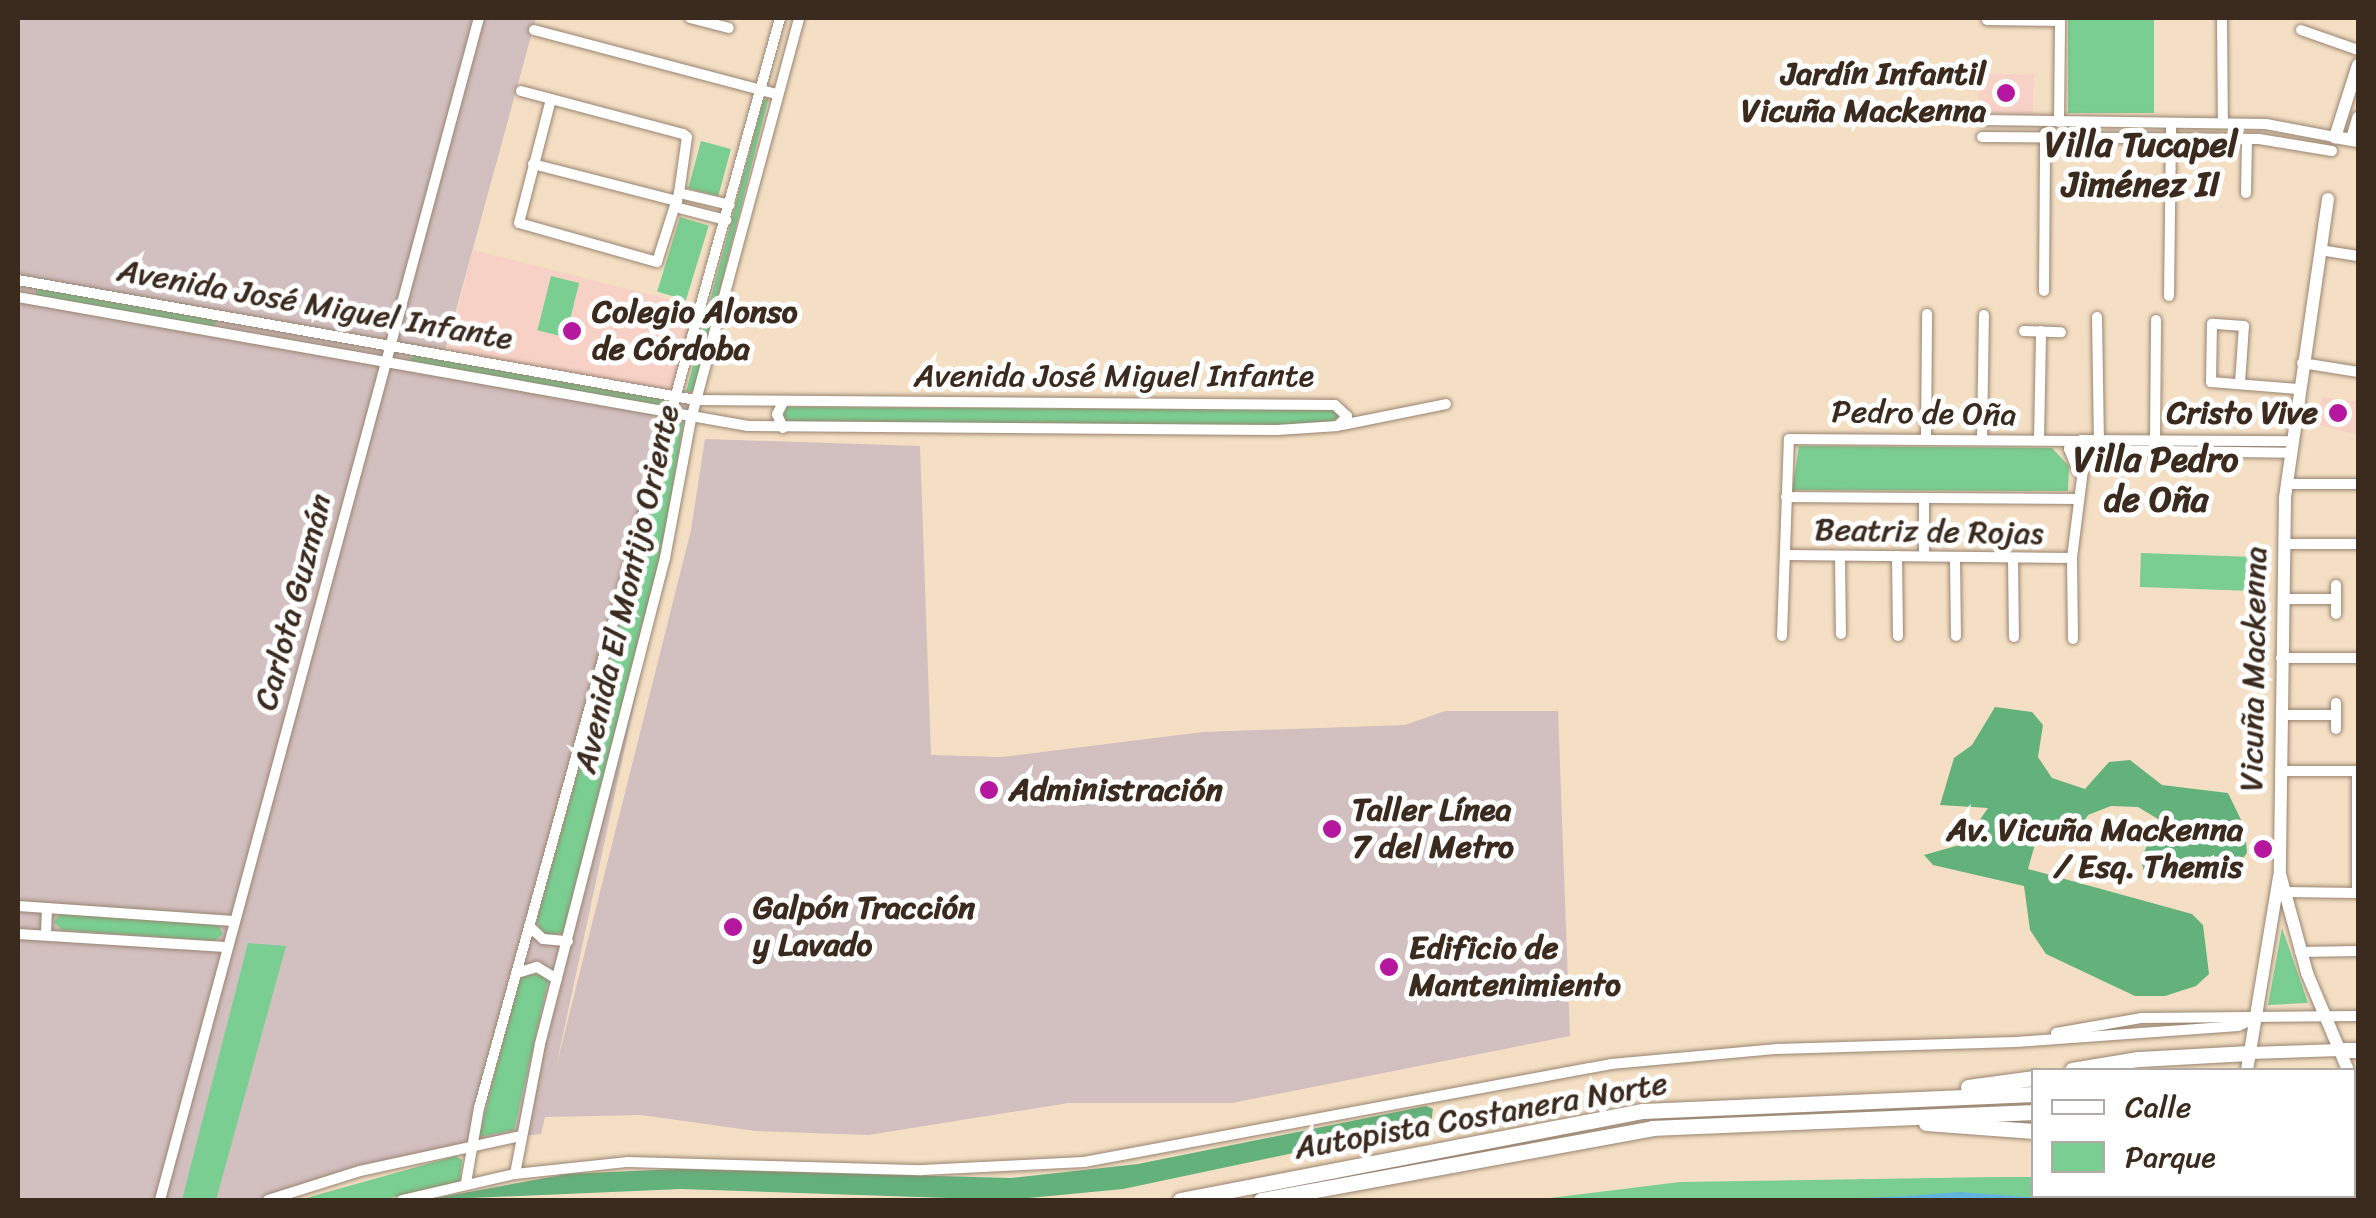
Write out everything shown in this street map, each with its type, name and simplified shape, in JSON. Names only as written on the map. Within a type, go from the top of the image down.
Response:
[{"type":"highway","points":[[2340,1050],[2358,1050]]},
{"type":"highway","points":[[2084,1068],[2138,1059],[2250,1053]]},
{"type":"highway","points":[[1870,1099],[2031,1078]]},
{"type":"highway","name":"Autopista Costanera Norte","points":[[1180,1200],[1610,1116],[1870,1099],[2031,1094]]},
{"type":"highway","name":"Autopista Costanera Norte","points":[[1261,1200],[1561,1141],[1711,1123],[2031,1112]]},
{"type":"highway","points":[[1858,1116],[2031,1131]]},
{"type":"main road","points":[[2358,66],[2334,144],[2355,140],[2358,118]]},
{"type":"main road","name":"Vicuña Mackenna","points":[[2328,199],[2287,484],[2280,874],[2300,952],[2347,1068]]},
{"type":"main road","points":[[2247,1068],[2280,874]]},
{"type":"main road","points":[[2250,1053],[2340,1050]]},
{"type":"street","name":"Carlota Guzmán","points":[[160,1200],[479,18]]},
{"type":"street","points":[[690,18],[715,21],[729,28]]},
{"type":"street","points":[[466,1184],[470,1144],[674,416],[780,18]]},
{"type":"street","name":"Avenida El Montijo Oriente","points":[[515,1174],[557,979],[666,558],[691,419],[798,18]]},
{"type":"street","points":[[2222,18],[2224,123]]},
{"type":"street","points":[[1986,20],[2060,20],[2059,122]]},
{"type":"street","points":[[534,30],[778,94]]},
{"type":"street","points":[[2301,30],[2358,50]]},
{"type":"street","points":[[521,91],[685,136],[690,144],[677,200],[656,262],[524,228],[518,217],[550,99]]},
{"type":"street","points":[[1983,120],[2266,124],[2334,144]]},
{"type":"street","points":[[2044,291],[2046,122]]},
{"type":"street","points":[[2169,296],[2171,123]]},
{"type":"street","points":[[1982,137],[2246,138],[2334,144]]},
{"type":"street","points":[[2246,138],[2246,192]]},
{"type":"street","points":[[533,164],[677,200],[730,206]]},
{"type":"street","points":[[677,200],[726,220]]},
{"type":"street","points":[[2320,250],[2358,256]]},
{"type":"street","name":"Avenida José Miguel Infante","points":[[18,280],[696,400],[1335,405],[1348,414],[1341,425],[783,428],[691,419],[18,297]]},
{"type":"street","points":[[1926,439],[1927,314]]},
{"type":"street","points":[[1982,440],[1984,315]]},
{"type":"street","points":[[220,334],[223,316]]},
{"type":"street","points":[[2097,317],[2099,441]]},
{"type":"street","points":[[2156,320],[2156,441]]},
{"type":"street","points":[[2240,384],[2244,326],[2212,324],[2208,379],[2240,384],[2298,389]]},
{"type":"street","points":[[2024,331],[2061,332]]},
{"type":"street","points":[[2039,440],[2041,331]]},
{"type":"street","points":[[2302,364],[2358,372]]},
{"type":"street","points":[[783,428],[777,414],[784,401]]},
{"type":"street","points":[[1341,425],[1446,404]]},
{"type":"street","name":"Pedro de Oña","points":[[1786,497],[1788,440],[2059,440],[2078,449],[2290,447]]},
{"type":"street","name":"Pedro de Oña","points":[[2078,449],[2099,441],[2290,447]]},
{"type":"street","points":[[2073,639],[2072,558],[2078,449]]},
{"type":"street","points":[[2287,484],[2358,484]]},
{"type":"street","points":[[1782,636],[1786,497],[2076,499]]},
{"type":"street","points":[[1924,498],[1924,556]]},
{"type":"street","points":[[2284,544],[2358,544]]},
{"type":"street","name":"Beatriz de Rojas","points":[[1786,555],[2072,558]]},
{"type":"street","points":[[1840,556],[1841,634]]},
{"type":"street","points":[[1898,556],[1898,636]]},
{"type":"street","points":[[1955,557],[1956,636]]},
{"type":"street","points":[[2014,558],[2014,637]]},
{"type":"street","points":[[2336,585],[2336,614]]},
{"type":"street","points":[[2283,599],[2336,599]]},
{"type":"street","points":[[2282,658],[2358,658]]},
{"type":"street","points":[[2281,716],[2336,709],[2336,729]]},
{"type":"street","points":[[2280,771],[2358,771],[2358,893],[2285,892]]},
{"type":"street","points":[[18,906],[233,921]]},
{"type":"street","points":[[46,936],[47,908]]},
{"type":"street","points":[[530,926],[544,939],[568,941]]},
{"type":"street","points":[[18,934],[226,947]]},
{"type":"street","points":[[2300,952],[2358,951]]},
{"type":"street","points":[[517,972],[538,967],[557,979]]},
{"type":"street","points":[[402,1200],[515,1174],[654,1160],[922,1170],[1084,1162],[1611,1064],[1778,1049],[2016,1042],[2238,1026],[2257,1018],[2358,1016]]},
{"type":"street","points":[[268,1200],[470,1144],[521,1136]]},
{"type":"shaded area","points":[[18,18],[536,18],[444,354],[700,399],[556,1067],[691,530],[705,439],[920,446],[931,755],[1001,757],[1203,732],[1405,725],[1445,711],[1558,711],[1570,1036],[1232,1103],[1069,1103],[868,1135],[756,1131],[641,1115],[545,1117],[541,1134],[464,1143],[260,1200],[18,1200]]},
{"type":"shaded area","name":"Jardín Infantil Vicuña Mackenna","points":[[1979,73],[2034,75],[2033,114],[1978,112]]},
{"type":"shaded area","name":"Colegio Alonso de Córdoba","points":[[473,250],[699,307],[675,393],[446,355]]},
{"type":"shaded area","name":"Cristo Vive","points":[[2322,397],[2358,402],[2358,435],[2316,424]]},
{"type":"green space","points":[[2068,18],[2154,18],[2154,113],[2068,113]]},
{"type":"green space","points":[[769,97],[694,391],[686,392],[763,101]]},
{"type":"green space","points":[[701,141],[731,149],[718,196],[688,188]]},
{"type":"green space","points":[[680,217],[709,226],[686,300],[657,292]]},
{"type":"green space","points":[[551,276],[579,283],[566,337],[537,330]]},
{"type":"green space","points":[[37,287],[216,319],[215,327],[35,296]]},
{"type":"green space","points":[[413,355],[666,400],[669,408],[409,363]]},
{"type":"green space","points":[[786,407],[1336,410],[1341,414],[1333,422],[1283,426],[789,423],[782,420]]},
{"type":"green space","points":[[683,422],[664,541],[564,933],[542,935],[537,919],[676,423]]},
{"type":"green space","points":[[1799,446],[2052,448],[2069,466],[2068,491],[1792,490]]},
{"type":"green space","points":[[2141,553],[2260,557],[2259,591],[2140,587]]},
{"type":"green space","points":[[1995,707],[2032,712],[2043,725],[2038,757],[2052,778],[2085,789],[2109,762],[2130,760],[2162,785],[2228,793],[2245,828],[2247,853],[2240,862],[2144,871],[2141,860],[2158,819],[2138,807],[2111,806],[2088,815],[2075,836],[2039,830],[2028,869],[2192,914],[2203,925],[2209,974],[2196,986],[2165,996],[2135,996],[2046,954],[2030,930],[2024,886],[1933,865],[1924,855],[1963,844],[1988,808],[1940,805],[1954,758],[1972,745]]},
{"type":"green space","points":[[60,914],[218,925],[223,934],[214,941],[62,930],[54,922]]},
{"type":"green space","points":[[2282,928],[2308,1003],[2268,1005]]},
{"type":"green space","points":[[248,943],[286,946],[216,1200],[182,1200]]},
{"type":"green space","points":[[520,975],[542,975],[548,981],[514,1130],[479,1137]]},
{"type":"green space","points":[[1426,1106],[1433,1109],[1431,1124],[1123,1189],[1008,1200],[681,1189],[425,1200],[567,1174],[677,1169],[1011,1178],[1138,1164]]},
{"type":"green space","points":[[456,1156],[462,1160],[460,1181],[383,1200],[299,1200]]},
{"type":"green space","points":[[2031,1177],[2031,1198],[2218,1200],[1534,1200],[1680,1182]]},
{"type":"water","points":[[1959,1192],[2070,1200],[1805,1200]]},
{"type":"place","name":"Jardín Infantil Vicuña Mackenna","points":[[2006,93]]},
{"type":"place","name":"Colegio Alonso de Córdoba","points":[[572,331]]},
{"type":"place","name":"Cristo Vive","points":[[2338,413]]},
{"type":"place","name":"Administración","points":[[989,790]]},
{"type":"place","name":"Taller Línea 7 del Metro","points":[[1332,829]]},
{"type":"place","name":"Av. Vicuña Mackenna / Esq. Themis","points":[[2263,849]]},
{"type":"place","name":"Galpón Tracción y Lavado","points":[[733,927]]},
{"type":"place","name":"Edificio de Mantenimiento","points":[[1389,967]]},
{"type":"district","name":"Villa Tucapel Jiménez II","points":[[2141,164]]},
{"type":"district","name":"Villa Pedro de Oña","points":[[2156,479]]}]
